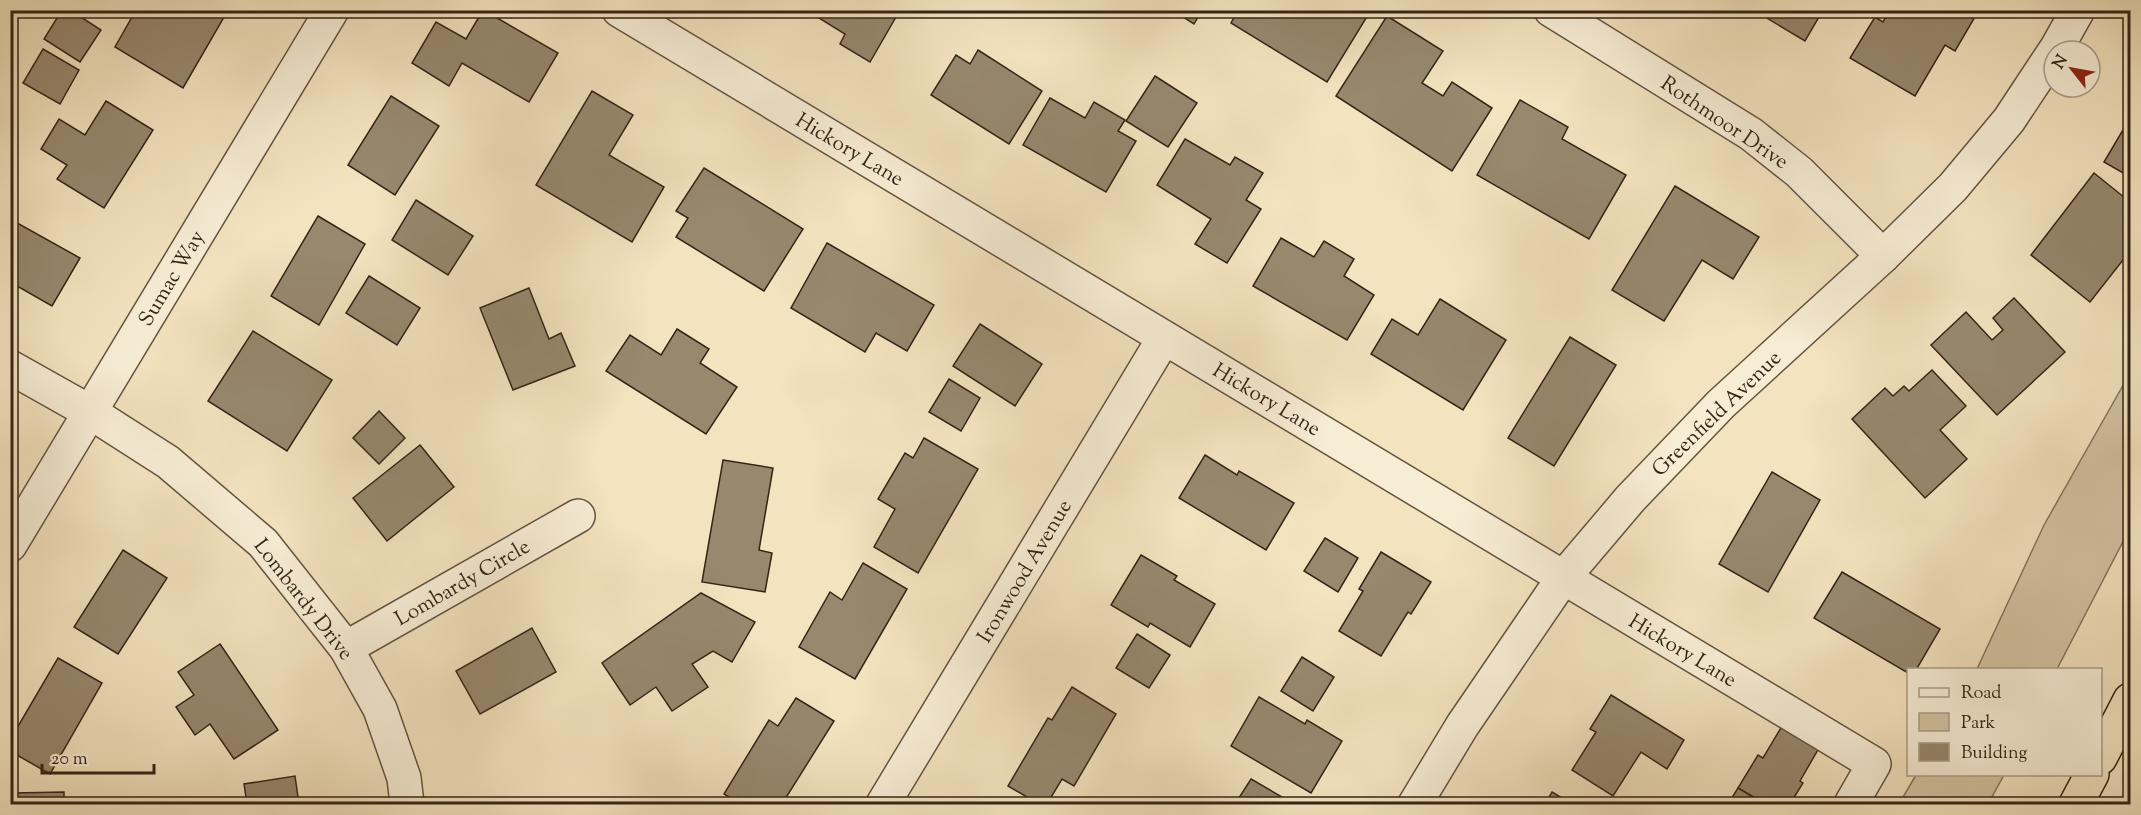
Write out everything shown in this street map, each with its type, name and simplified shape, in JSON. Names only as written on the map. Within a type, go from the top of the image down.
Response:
[{"type":"highway","points":[[2102,754],[2130,700]]},
{"type":"highway","points":[[2076,804],[2091,776]]},
{"type":"street","name":"Sumac Way","points":[[10,545],[332,10]]},
{"type":"street","name":"Hickory Lane","points":[[620,10],[1874,764],[1851,804]]},
{"type":"street","name":"Rothmoor Drive","points":[[1551,10],[1751,134],[1806,179],[1883,255]]},
{"type":"street","name":"Greenfield Avenue","points":[[2061,39],[2078,10]]},
{"type":"street","name":"Greenfield Avenue","points":[[1415,804],[1462,726],[1563,578],[1630,499],[1721,404],[1883,255],[1953,187],[2009,120],[2042,70]]},
{"type":"street","name":"Ironwood Avenue","points":[[884,804],[1164,338]]},
{"type":"street","name":"Lombardy Drive","points":[[10,367],[90,412],[168,462],[263,543],[346,648],[380,709],[404,777],[407,804]]},
{"type":"street","name":"Lombardy Circle","points":[[346,648],[578,516]]},
{"type":"green space","points":[[2130,373],[2130,528],[2058,668],[1977,668],[2044,525]]},
{"type":"green space","points":[[1915,776],[2003,776],[1988,804],[1899,804]]},
{"type":"building","points":[[62,10],[70,10],[101,30],[80,62],[44,39]]},
{"type":"building","points":[[136,10],[162,10],[166,13],[168,10],[227,12],[183,88],[115,47]]},
{"type":"building","points":[[483,10],[558,53],[529,102],[462,63],[449,86],[412,63],[436,22],[466,39]]},
{"type":"building","points":[[806,10],[900,10],[870,62],[840,44],[845,34]]},
{"type":"building","points":[[1172,10],[1202,10],[1194,24]]},
{"type":"building","points":[[1238,10],[1295,10],[1299,13],[1301,10],[1371,10],[1327,82],[1231,23]]},
{"type":"building","points":[[1769,10],[1823,10],[1805,41],[1765,17]]},
{"type":"building","points":[[1890,10],[1979,10],[1955,51],[1945,45],[1915,96],[1850,58],[1875,17],[1883,22]]},
{"type":"building","points":[[1387,16],[1443,51],[1422,83],[1443,96],[1452,82],[1492,108],[1452,171],[1336,96]]},
{"type":"building","points":[[43,49],[79,70],[60,104],[23,83]]},
{"type":"building","points":[[978,50],[1042,91],[1009,144],[931,95],[956,55],[970,64]]},
{"type":"building","points":[[1155,76],[1197,103],[1168,147],[1126,121]]},
{"type":"building","points":[[592,91],[633,115],[609,155],[664,187],[632,242],[536,185]]},
{"type":"building","points":[[391,96],[439,126],[395,195],[348,165]]},
{"type":"building","points":[[1050,98],[1085,118],[1094,102],[1125,120],[1118,131],[1136,141],[1106,192],[1023,145]]},
{"type":"building","points":[[1520,100],[1568,127],[1562,139],[1626,175],[1589,239],[1477,175]]},
{"type":"building","points":[[106,101],[153,130],[104,208],[57,179],[67,165],[41,149],[59,119],[85,135]]},
{"type":"building","points":[[2130,118],[2130,177],[2104,162]]},
{"type":"building","points":[[1185,139],[1230,165],[1235,157],[1263,173],[1246,200],[1261,209],[1227,263],[1195,244],[1211,219],[1157,185]]},
{"type":"building","points":[[704,168],[803,229],[764,291],[676,237],[688,218],[676,211]]},
{"type":"building","points":[[2094,173],[2130,202],[2130,251],[2090,302],[2031,255]]},
{"type":"building","points":[[1675,186],[1759,237],[1733,279],[1702,260],[1664,321],[1612,290]]},
{"type":"building","points":[[416,200],[473,236],[448,275],[392,240]]},
{"type":"building","points":[[318,216],[365,244],[319,325],[271,296]]},
{"type":"building","points":[[10,219],[80,258],[52,306],[10,282]]},
{"type":"building","points":[[1281,238],[1314,257],[1324,241],[1354,259],[1344,276],[1374,295],[1347,340],[1253,286]]},
{"type":"building","points":[[827,243],[934,305],[907,351],[876,333],[865,352],[791,308]]},
{"type":"building","points":[[369,276],[420,308],[397,345],[346,313]]},
{"type":"building","points":[[529,288],[549,339],[561,333],[575,366],[513,390],[480,308]]},
{"type":"building","points":[[2014,298],[2065,352],[1997,415],[1931,345],[1966,312],[1992,340],[2003,330],[1993,318]]},
{"type":"building","points":[[1440,299],[1506,340],[1463,410],[1371,354],[1392,319],[1418,335]]},
{"type":"building","points":[[980,324],[1042,364],[1015,406],[953,366]]},
{"type":"building","points":[[677,329],[709,349],[700,363],[737,387],[706,434],[606,371],[630,335],[661,355]]},
{"type":"building","points":[[253,331],[332,380],[287,451],[208,401]]},
{"type":"building","points":[[1570,337],[1616,365],[1554,466],[1508,438]]},
{"type":"building","points":[[1932,370],[1966,406],[1940,430],[1967,459],[1925,498],[1852,419],[1885,388],[1893,396],[1904,386],[1909,391]]},
{"type":"building","points":[[949,379],[980,398],[961,431],[929,412]]},
{"type":"building","points":[[379,411],[405,438],[379,464],[353,438]]},
{"type":"building","points":[[924,438],[978,469],[918,573],[874,547],[895,509],[878,499],[905,453],[913,458]]},
{"type":"building","points":[[420,445],[454,487],[387,541],[353,498]]},
{"type":"building","points":[[1205,455],[1237,475],[1239,471],[1294,503],[1266,550],[1179,498]]},
{"type":"building","points":[[723,460],[773,468],[759,550],[772,553],[765,592],[702,582]]},
{"type":"building","points":[[1772,472],[1820,500],[1768,592],[1719,564]]},
{"type":"building","points":[[1325,538],[1358,558],[1338,592],[1304,571]]},
{"type":"building","points":[[123,550],[167,578],[118,654],[74,627]]},
{"type":"building","points":[[1381,552],[1431,582],[1411,614],[1408,612],[1381,656],[1339,631],[1363,591],[1359,589]]},
{"type":"building","points":[[1141,555],[1177,576],[1174,580],[1215,604],[1190,647],[1150,623],[1148,627],[1111,605]]},
{"type":"building","points":[[863,563],[907,589],[855,679],[799,647],[830,592],[842,600]]},
{"type":"building","points":[[1842,572],[1940,629],[1917,668],[1907,668],[1907,672],[1814,618]]},
{"type":"building","points":[[701,593],[755,622],[732,662],[713,651],[692,664],[708,687],[672,711],[656,687],[630,705],[602,663]]},
{"type":"building","points":[[532,628],[556,672],[480,714],[456,671]]},
{"type":"building","points":[[1137,634],[1170,655],[1149,688],[1116,668]]},
{"type":"building","points":[[220,644],[278,730],[234,759],[210,724],[195,735],[176,707],[194,695],[178,672]]},
{"type":"building","points":[[1302,657],[1334,677],[1313,711],[1281,691]]},
{"type":"building","points":[[58,658],[102,683],[50,774],[10,751],[10,740]]},
{"type":"building","points":[[1072,687],[1116,714],[1074,786],[1062,779],[1047,804],[1039,804],[1008,786],[1048,718],[1052,720]]},
{"type":"building","points":[[1611,695],[1684,740],[1667,769],[1641,752],[1613,796],[1572,770],[1596,732],[1590,729]]},
{"type":"building","points":[[1259,697],[1305,724],[1307,720],[1342,741],[1311,793],[1231,746]]},
{"type":"building","points":[[796,698],[834,721],[782,804],[740,804],[724,794],[769,720],[778,726]]},
{"type":"building","points":[[1782,726],[1819,748],[1800,781],[1803,783],[1790,804],[1765,804],[1738,788],[1758,755],[1763,758]]},
{"type":"building","points":[[295,776],[299,804],[247,804],[244,784]]},
{"type":"building","points":[[1251,779],[1294,804],[1235,804]]},
{"type":"building","points":[[1738,788],[1765,804],[1728,804]]},
{"type":"building","points":[[64,792],[64,804],[13,804],[13,793]]},
{"type":"building","points":[[1552,792],[1572,804],[1545,804]]}]
